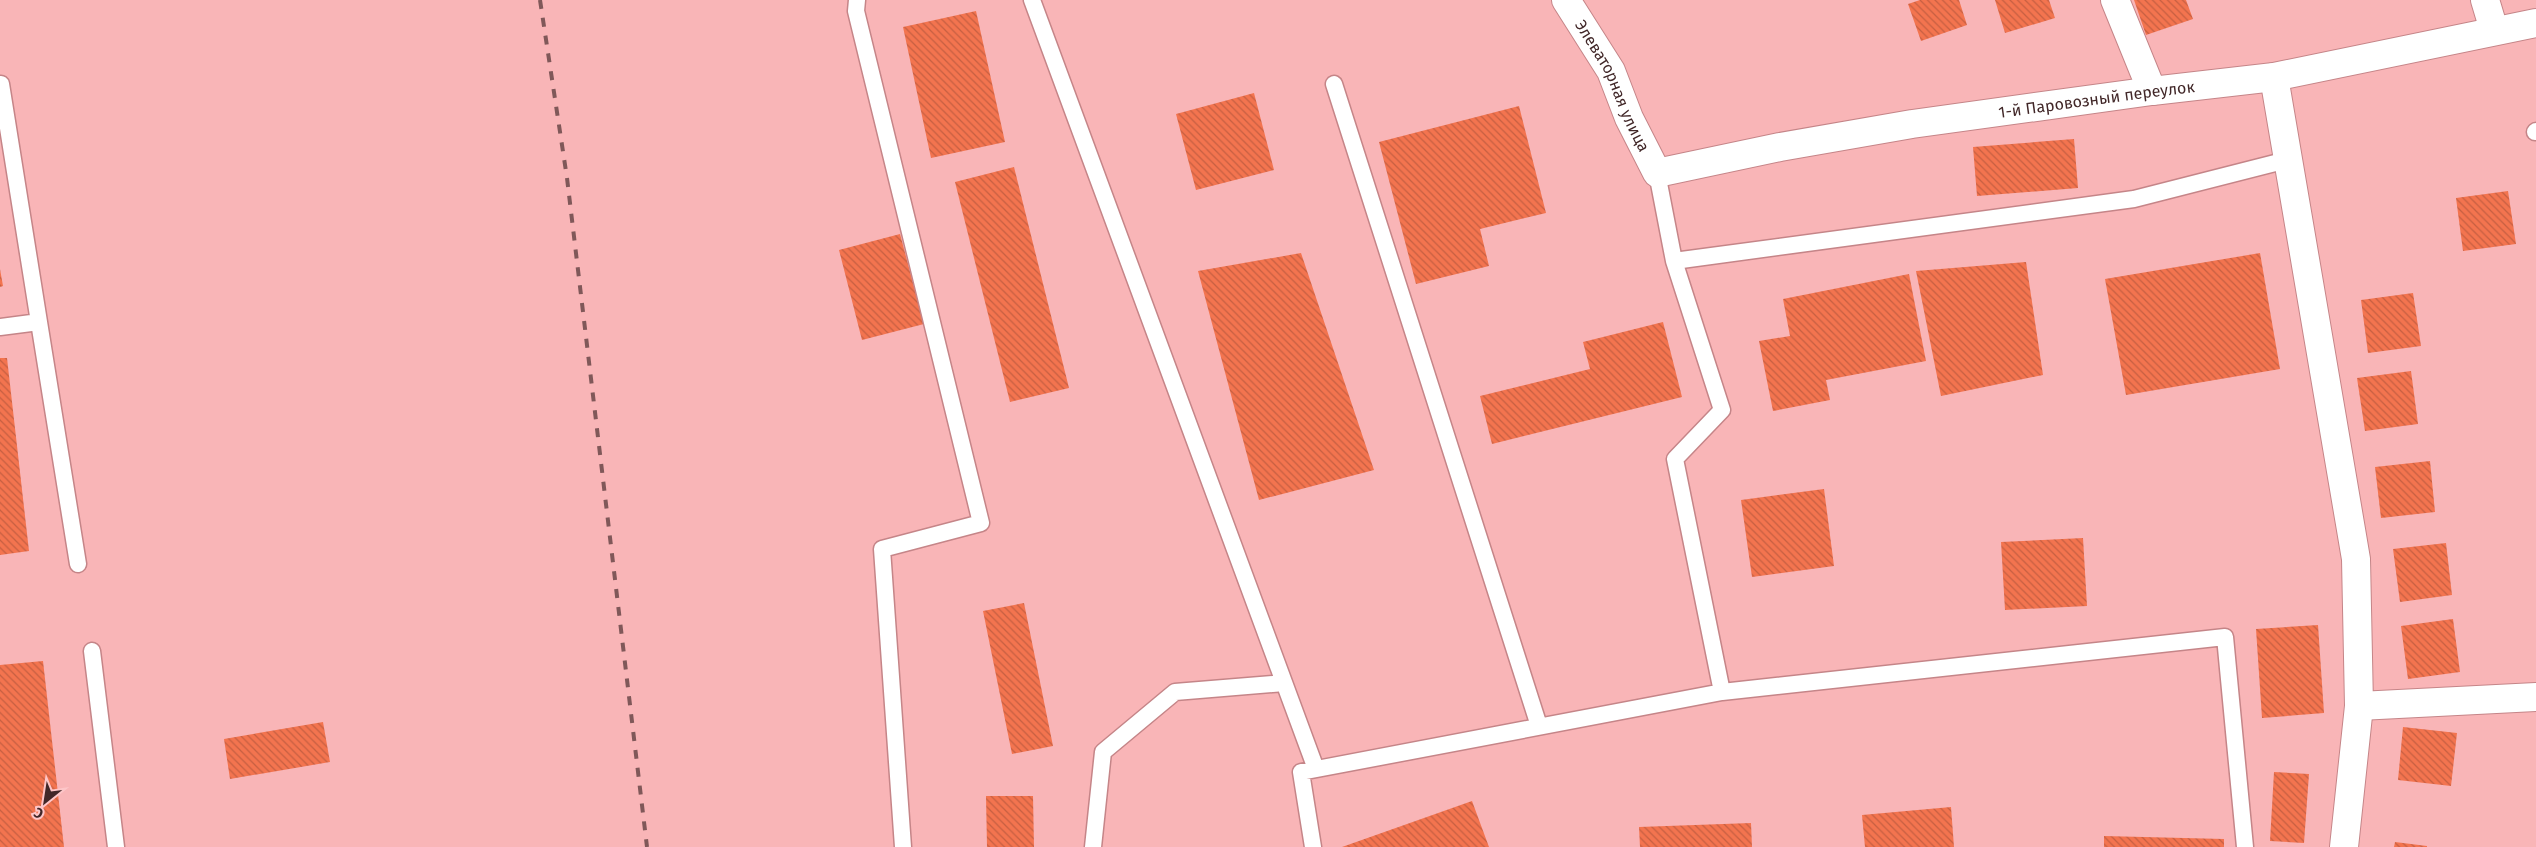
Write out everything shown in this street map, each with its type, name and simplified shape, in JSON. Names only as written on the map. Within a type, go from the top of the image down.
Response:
[{"type":"street","name":"Элеваторная улица","points":[[1566,0],[1611,71],[1629,118],[1657,173]]},
{"type":"street","points":[[2115,0],[2152,91]]},
{"type":"street","points":[[2485,0],[2494,30]]},
{"type":"street","name":"1-й Паровозный переулок","points":[[1657,173],[1780,147],[1912,124],[2152,91],[2274,77],[2494,30],[2536,23]]},
{"type":"street","points":[[2274,77],[2286,160],[2356,559],[2359,706],[2344,847]]},
{"type":"street","points":[[2359,706],[2536,697]]},
{"type":"lane","points":[[857,0],[856,11],[981,523],[882,549],[903,847]]},
{"type":"lane","points":[[1032,0],[1316,768]]},
{"type":"lane","points":[[1,84],[78,564]]},
{"type":"lane","points":[[1334,84],[1539,726]]},
{"type":"lane","points":[[1674,261],[2134,199],[2286,160]]},
{"type":"lane","points":[[1657,173],[1674,261],[1722,410],[1675,459],[1722,692]]},
{"type":"lane","points":[[0,327],[39,322]]},
{"type":"lane","points":[[1313,847],[1301,772],[1316,768],[1722,692],[2225,637],[2245,847]]},
{"type":"lane","points":[[92,650],[116,847]]},
{"type":"lane","points":[[1093,847],[1103,752],[1175,692],[1284,683]]},
{"type":"building","points":[[1920,0],[1959,0],[1967,25],[1921,41],[1908,4]]},
{"type":"building","points":[[1995,0],[2049,0],[2055,18],[2005,33]]},
{"type":"building","points":[[2134,0],[2186,0],[2193,19],[2146,35]]},
{"type":"building","points":[[976,11],[1005,142],[931,158],[903,27]]},
{"type":"building","points":[[1254,93],[1274,170],[1196,190],[1176,114]]},
{"type":"building","points":[[1519,106],[1546,213],[1480,229],[1489,266],[1416,284],[1379,142]]},
{"type":"building","points":[[2074,139],[2078,188],[1977,196],[1973,147]]},
{"type":"building","points":[[1014,167],[1069,388],[1010,402],[955,182]]},
{"type":"building","points":[[2508,191],[2516,244],[2463,251],[2456,198]]},
{"type":"building","points":[[900,234],[924,324],[862,340],[839,250]]},
{"type":"building","points":[[1301,253],[1374,470],[1259,500],[1198,271]]},
{"type":"building","points":[[2260,253],[2280,369],[2126,395],[2105,279]]},
{"type":"building","points":[[2026,262],[2043,375],[1941,396],[1916,271]]},
{"type":"building","points":[[0,269],[3,286],[0,287]]},
{"type":"building","points":[[1909,274],[1926,361],[1826,380],[1830,400],[1773,411],[1759,341],[1790,336],[1783,299]]},
{"type":"building","points":[[2413,293],[2421,346],[2368,353],[2361,300]]},
{"type":"building","points":[[1663,322],[1682,397],[1492,444],[1480,396],[1590,369],[1583,342]]},
{"type":"building","points":[[0,358],[7,358],[29,551],[0,555]]},
{"type":"building","points":[[2411,371],[2418,424],[2365,431],[2357,378]]},
{"type":"building","points":[[2430,461],[2435,512],[2381,518],[2375,467]]},
{"type":"building","points":[[1824,489],[1834,566],[1752,577],[1741,500]]},
{"type":"building","points":[[2083,538],[2087,606],[2005,610],[2001,542]]},
{"type":"building","points":[[2446,543],[2452,595],[2400,602],[2393,549]]},
{"type":"building","points":[[1024,603],[1053,746],[1012,754],[983,611]]},
{"type":"building","points":[[2453,619],[2460,672],[2408,679],[2401,626]]},
{"type":"building","points":[[2318,625],[2324,713],[2262,718],[2256,629]]},
{"type":"building","points":[[43,661],[64,847],[0,847],[0,665]]},
{"type":"building","points":[[323,722],[330,762],[230,779],[224,739]]},
{"type":"building","points":[[2403,727],[2457,733],[2451,786],[2398,780]]},
{"type":"building","points":[[2274,772],[2309,774],[2304,843],[2270,841]]},
{"type":"building","points":[[986,796],[1033,796],[1034,847],[987,847]]},
{"type":"building","points":[[1472,801],[1489,847],[1342,847]]},
{"type":"building","points":[[1951,807],[1954,847],[1865,847],[1862,815]]},
{"type":"building","points":[[1751,823],[1752,847],[1640,847],[1639,827]]},
{"type":"building","points":[[2104,836],[2224,839],[2224,847],[2104,847]]},
{"type":"building","points":[[2395,842],[2427,846],[2427,847],[2394,847]]},
{"type":"railway","points":[[540,0],[567,178],[647,847]]}]
